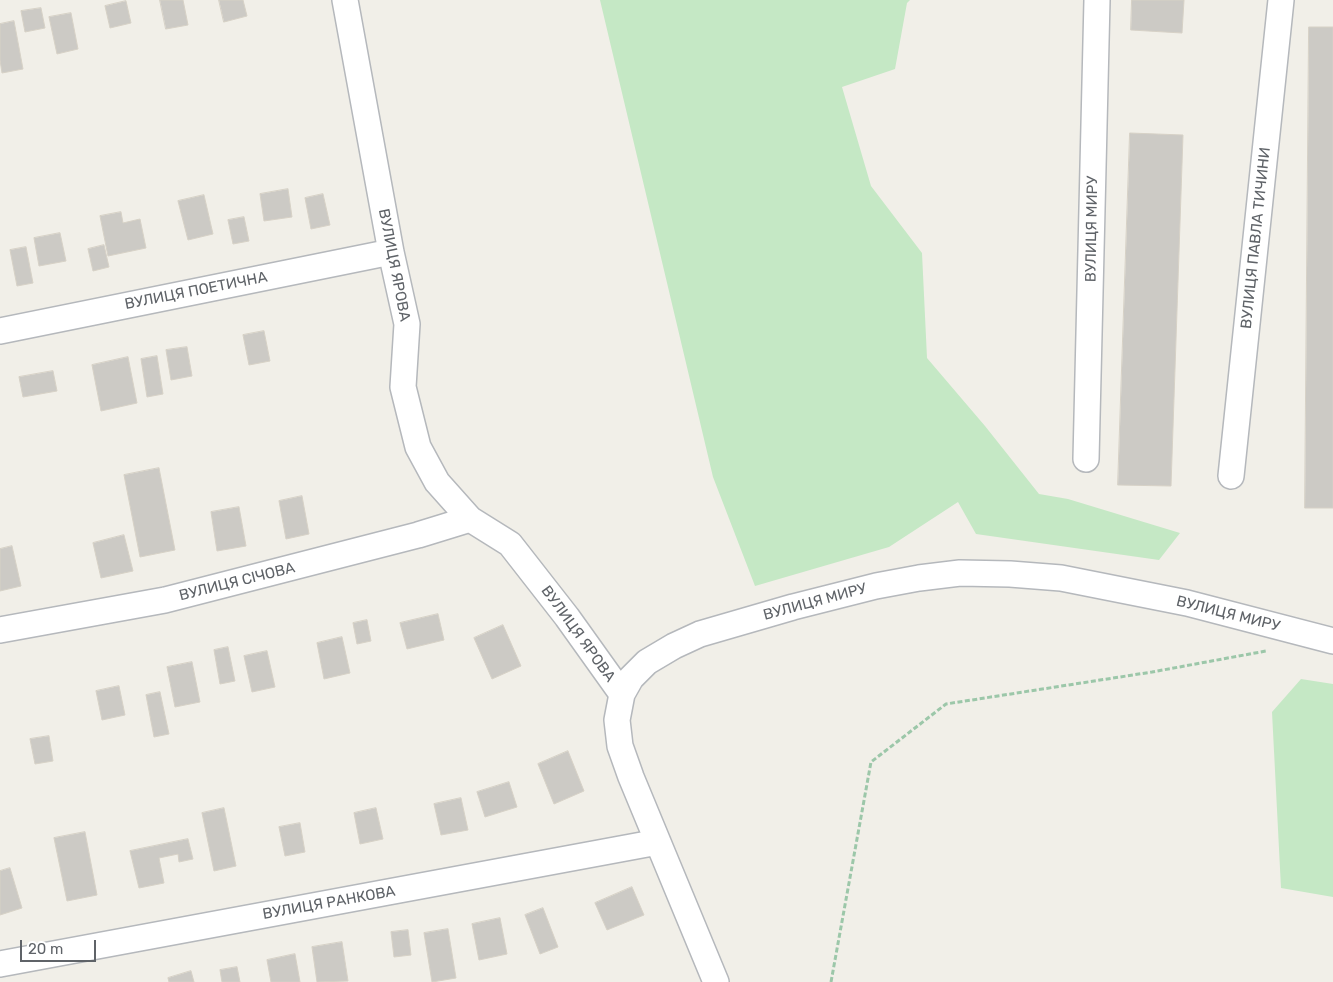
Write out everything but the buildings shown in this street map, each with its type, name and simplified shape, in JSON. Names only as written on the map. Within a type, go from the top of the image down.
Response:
[{"type":"street","name":"ВУЛИЦЯ ЯРОВА","points":[[345,0],[391,252],[407,324],[403,387],[418,447],[437,482],[470,519],[510,544],[567,617],[622,694]]},
{"type":"street","name":"ВУЛИЦЯ МИРУ","points":[[1086,459],[1097,0]]},
{"type":"street","name":"ВУЛИЦЯ ПАВЛА ТИЧИНИ","points":[[1231,476],[1281,0]]},
{"type":"street","name":"ВУЛИЦЯ ПОЕТИЧНА","points":[[0,331],[391,252]]},
{"type":"street","name":"ВУЛИЦЯ СІЧОВА","points":[[0,630],[165,600],[418,535],[470,519]]},
{"type":"street","name":"ВУЛИЦЯ МИРУ","points":[[716,982],[620,746],[617,720],[622,694],[631,678],[647,662],[674,646],[700,634],[793,607],[876,586],[960,573],[1061,578],[1187,603],[1333,641]]},
{"type":"street","name":"ВУЛИЦЯ РАНКОВА","points":[[0,964],[658,842]]},
{"type":"path","points":[[830,982],[871,762],[946,704],[1152,672],[1272,650]]},
{"type":"green space","points":[[600,0],[910,0],[907,3],[895,69],[842,87],[871,186],[922,253],[927,358],[985,426],[1039,494],[1068,499],[1180,533],[1159,560],[976,534],[958,502],[889,547],[755,586],[713,477]]},
{"type":"green space","points":[[1301,679],[1333,684],[1333,897],[1281,888],[1272,712]]}]
